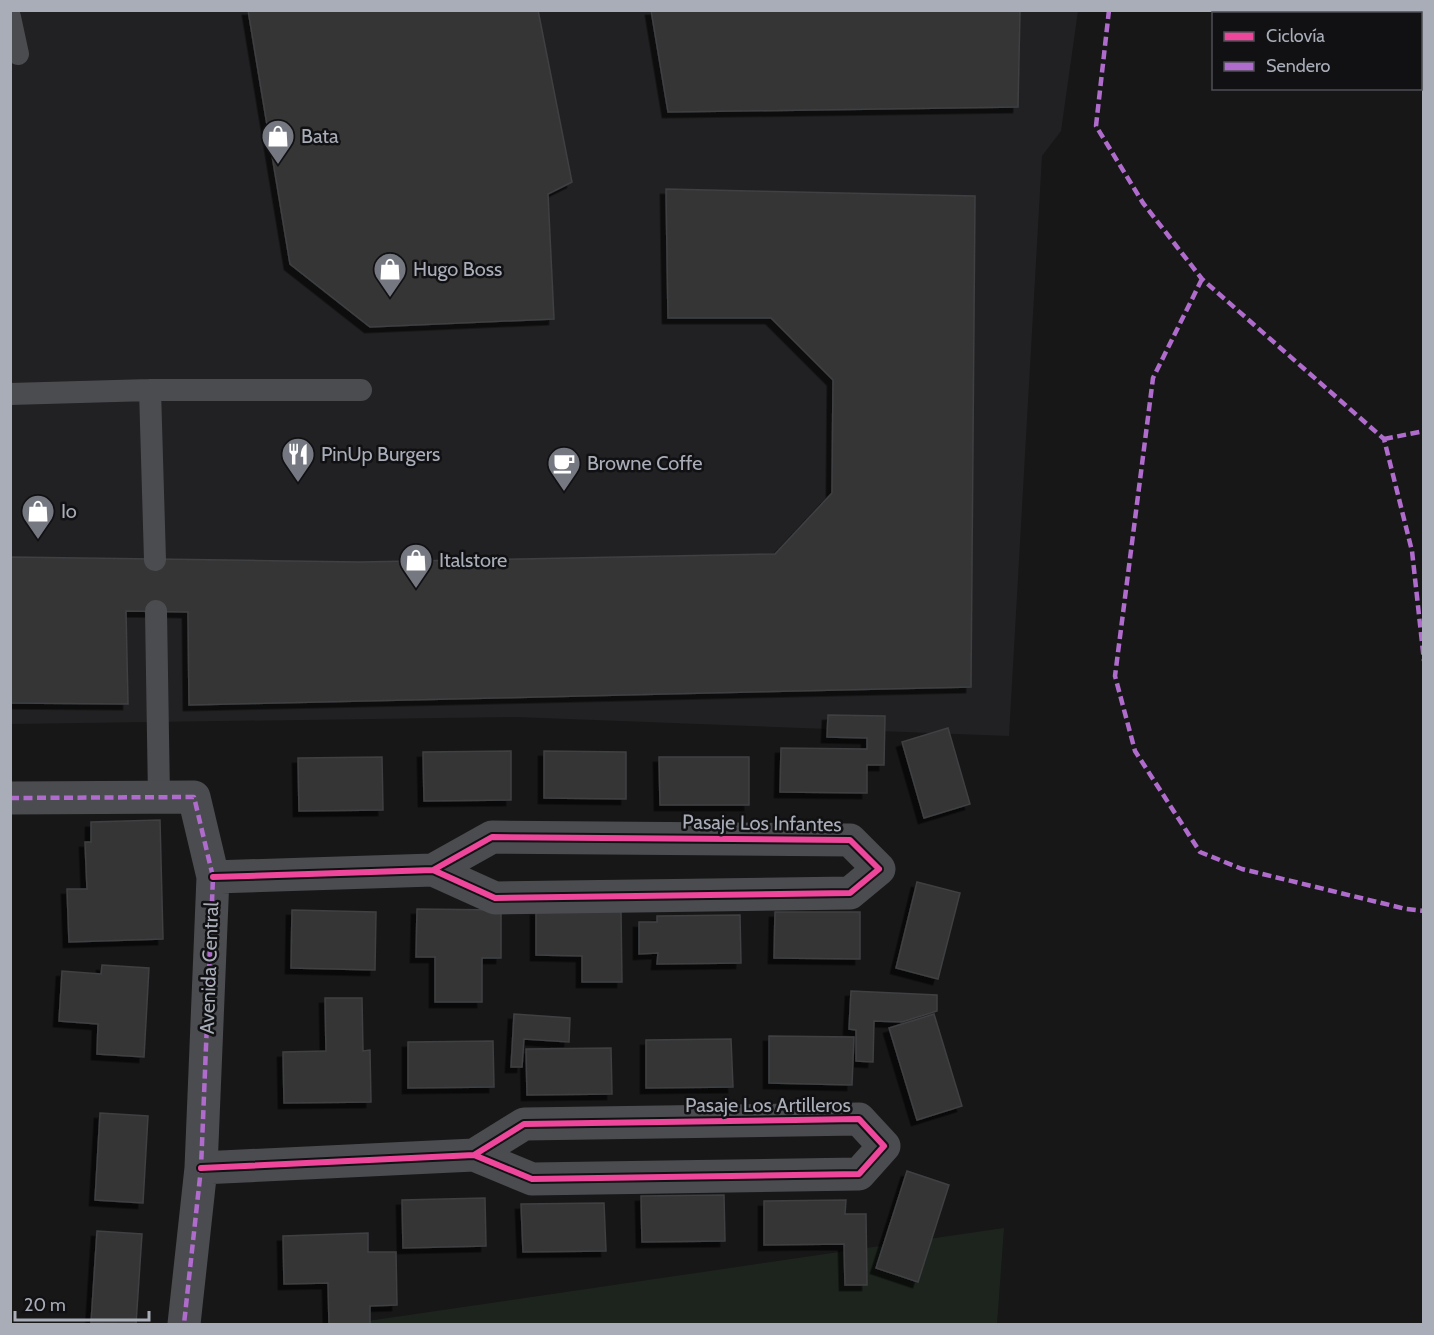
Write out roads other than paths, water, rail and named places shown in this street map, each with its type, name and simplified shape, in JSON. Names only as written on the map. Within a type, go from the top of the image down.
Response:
[{"type":"street","name":"Avenida Central","points":[[10,798],[194,797],[213,877],[201,1168],[184,1324]]},
{"type":"street","name":"Pasaje Los Infantes","points":[[213,877],[433,870],[495,898],[850,893],[879,869],[850,840],[492,837],[433,870]]},
{"type":"street","name":"Pasaje Los Artilleros","points":[[201,1168],[474,1155],[532,1179],[859,1174],[884,1146],[859,1119],[524,1124],[474,1155]]},
{"type":"lane","points":[[10,18],[18,54]]},
{"type":"lane","points":[[10,394],[150,390],[361,390]]},
{"type":"lane","points":[[150,390],[155,560]]},
{"type":"lane","points":[[156,611],[159,797]]},
{"type":"place","name":"Bata","points":[[278,165]]},
{"type":"place","name":"Hugo Boss","points":[[390,298]]},
{"type":"place","name":"PinUp Burgers","points":[[298,483]]},
{"type":"place","name":"Browne Coffe","points":[[564,492]]},
{"type":"place","name":"Io","points":[[38,540]]},
{"type":"place","name":"Italstore","points":[[416,589]]}]
